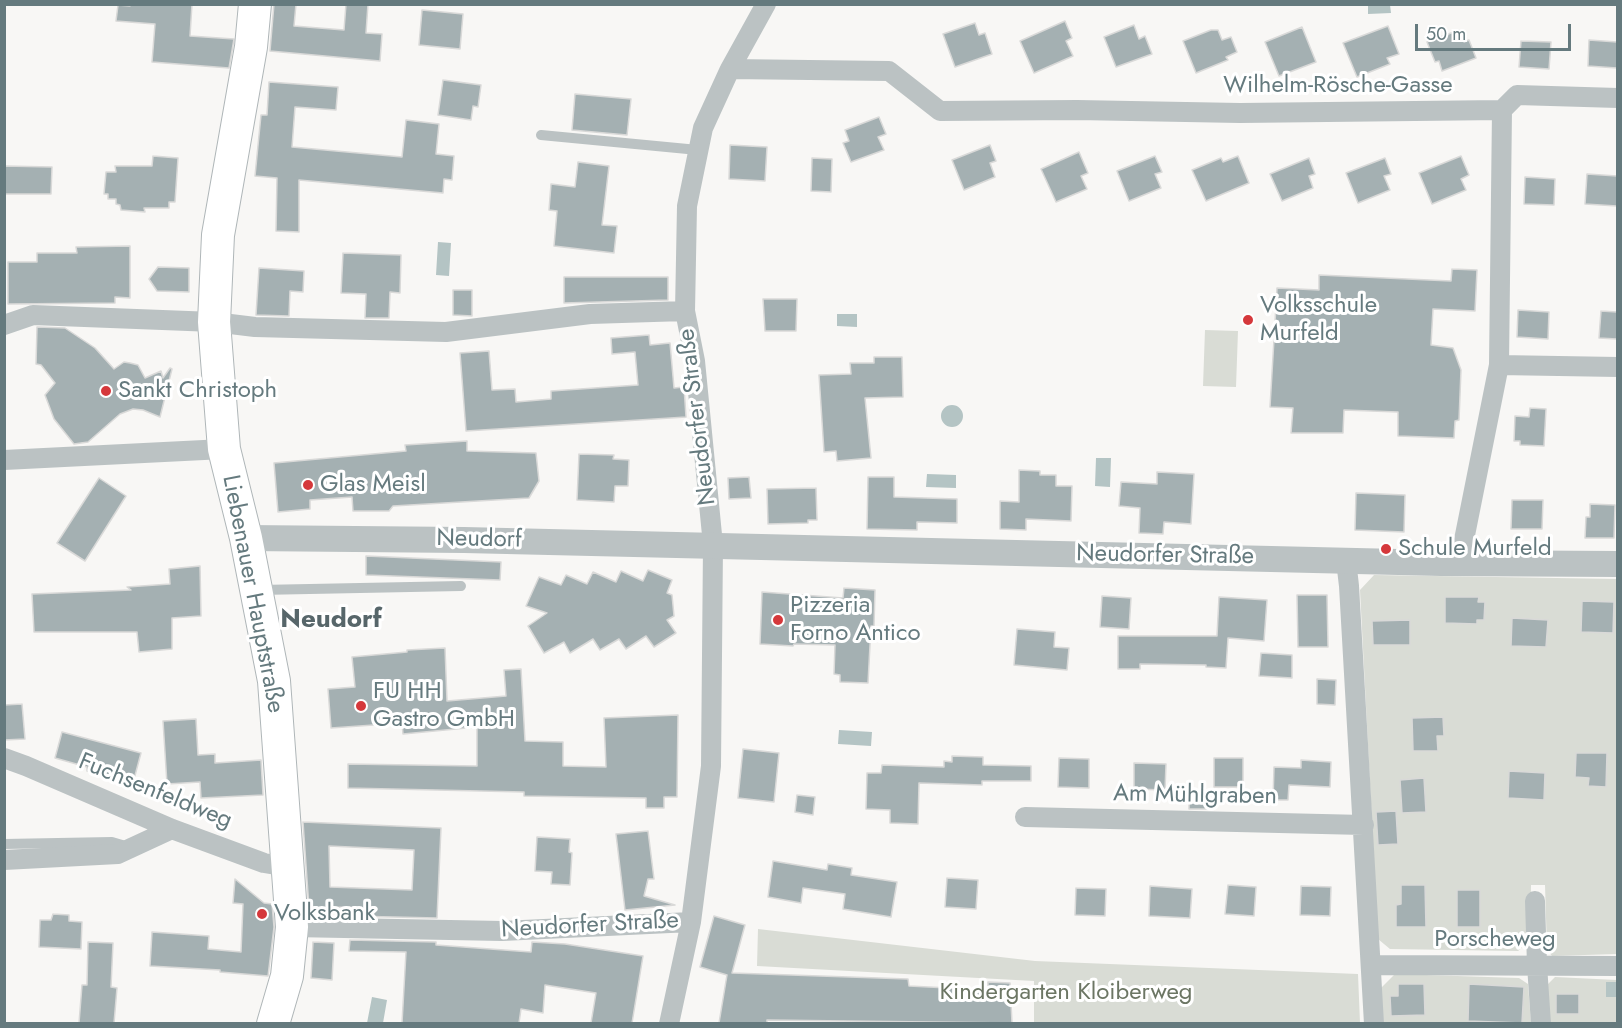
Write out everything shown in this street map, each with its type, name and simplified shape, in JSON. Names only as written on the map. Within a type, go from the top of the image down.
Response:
[{"type":"main road","name":"Liebenauer Hauptstraße","points":[[255,4],[251,47],[218,235],[214,322],[224,449],[246,538],[274,681],[292,927],[287,976],[273,1023]]},
{"type":"street","points":[[685,311],[687,206],[703,128],[730,69],[766,4]]},
{"type":"street","name":"Wilhelm-Rösche-Gasse","points":[[730,69],[889,71],[939,111],[1077,110],[1240,113],[1502,110]]},
{"type":"street","points":[[1462,563],[1463,545],[1499,365],[1502,110],[1517,95],[1617,98]]},
{"type":"street","name":"Neudorfer Straße","points":[[214,322],[255,327],[446,332],[590,314],[685,311],[695,361],[712,545],[711,766],[690,922],[502,931],[292,927]]},
{"type":"street","points":[[4,325],[33,315],[214,322]]},
{"type":"street","points":[[1499,365],[1617,367]]},
{"type":"street","name":"Liebenauer Hauptstraße","points":[[4,460],[224,449]]},
{"type":"street","name":"Neudorf","points":[[246,538],[712,545]]},
{"type":"street","name":"Neudorfer Straße","points":[[712,545],[1462,563],[1617,564]]},
{"type":"street","points":[[1346,560],[1364,825],[1374,1023]]},
{"type":"street","name":"Fuchsenfeldweg","points":[[4,758],[172,829],[264,863],[288,867]]},
{"type":"street","name":"Am Mühlgraben","points":[[1025,817],[1364,825]]},
{"type":"street","points":[[4,860],[118,854],[172,829]]},
{"type":"street","points":[[1535,901],[1541,1023]]},
{"type":"street","points":[[669,1023],[690,922]]},
{"type":"street","name":"Porscheweg","points":[[1372,965],[1617,966]]},
{"type":"lane","points":[[541,135],[698,150]]},
{"type":"lane","points":[[256,590],[461,586]]},
{"type":"lane","points":[[4,844],[112,842],[129,847]]},
{"type":"green space","points":[[1205,330],[1238,331],[1236,387],[1203,386]]},
{"type":"green space","points":[[1374,575],[1617,579],[1617,954],[1552,956],[1547,950],[1545,885],[1531,885],[1530,941],[1518,951],[1390,949],[1378,939],[1360,590]]},
{"type":"green space","name":"Kindergarten Kloiberweg","points":[[758,929],[1035,961],[1358,974],[1360,1023],[1034,1023],[1034,981],[757,966]]},
{"type":"green space","points":[[1395,974],[1519,978],[1528,984],[1531,1023],[1379,1023],[1378,991]]},
{"type":"green space","points":[[1555,977],[1617,980],[1617,1023],[1548,1023],[1545,987]]},
{"type":"shaded area","points":[[1368,5],[1390,5],[1391,13],[1368,14]]},
{"type":"shaded area","points":[[438,242],[451,243],[449,276],[436,275]]},
{"type":"shaded area","points":[[837,314],[857,314],[857,327],[837,326]]},
{"type":"shaded area","points":[[952,405],[960,408],[963,416],[960,424],[952,427],[944,424],[941,416],[944,408]]},
{"type":"shaded area","points":[[1096,458],[1111,458],[1110,487],[1095,486]]},
{"type":"shaded area","points":[[927,474],[956,475],[956,488],[926,487]]},
{"type":"shaded area","points":[[839,730],[872,732],[871,746],[838,744]]},
{"type":"shaded area","points":[[1606,982],[1617,982],[1617,997],[1606,997]]},
{"type":"shaded area","points":[[372,997],[387,1000],[383,1023],[367,1023]]},
{"type":"building","points":[[130,4],[192,4],[190,36],[234,39],[229,68],[152,62],[155,24],[116,21],[118,5],[130,6]]},
{"type":"building","points":[[274,4],[296,4],[294,26],[344,30],[346,4],[368,4],[366,33],[382,34],[380,61],[270,51]]},
{"type":"building","points":[[422,10],[463,14],[460,49],[419,45]]},
{"type":"building","points":[[1065,21],[1072,38],[1066,41],[1073,56],[1034,73],[1020,41]]},
{"type":"building","points":[[975,23],[979,35],[985,33],[992,54],[955,67],[943,34]]},
{"type":"building","points":[[1134,25],[1139,39],[1145,36],[1152,54],[1116,67],[1104,37]]},
{"type":"building","points":[[1388,26],[1399,54],[1387,58],[1390,64],[1357,77],[1343,43]]},
{"type":"building","points":[[1302,27],[1316,62],[1279,76],[1265,42]]},
{"type":"building","points":[[1211,30],[1218,30],[1222,40],[1231,37],[1237,52],[1226,57],[1228,60],[1196,73],[1183,41]]},
{"type":"building","points":[[1459,30],[1464,42],[1469,40],[1476,58],[1442,71],[1439,61],[1435,62],[1427,42]]},
{"type":"building","points":[[1589,40],[1617,42],[1617,68],[1588,66]]},
{"type":"building","points":[[1521,41],[1551,42],[1549,69],[1519,67]]},
{"type":"building","points":[[443,80],[481,85],[478,107],[473,106],[471,120],[438,115]]},
{"type":"building","points":[[269,82],[338,87],[336,110],[295,107],[292,147],[402,157],[406,120],[439,124],[436,154],[454,156],[452,180],[444,179],[443,193],[299,180],[299,232],[276,231],[277,178],[255,176],[261,115],[267,115]]},
{"type":"building","points":[[575,94],[631,99],[627,135],[572,130]]},
{"type":"building","points":[[879,117],[886,134],[878,137],[884,150],[851,162],[843,143],[849,141],[845,130]]},
{"type":"building","points":[[730,145],[767,147],[765,181],[729,179]]},
{"type":"building","points":[[990,145],[996,161],[990,163],[995,177],[964,190],[952,160]]},
{"type":"building","points":[[1079,152],[1088,173],[1081,176],[1087,189],[1056,202],[1041,169]]},
{"type":"building","points":[[153,156],[178,158],[175,202],[169,202],[169,208],[144,208],[145,212],[121,210],[120,205],[116,204],[116,199],[108,199],[108,194],[104,194],[106,172],[116,172],[115,166],[152,166]]},
{"type":"building","points":[[1155,156],[1162,172],[1155,174],[1161,188],[1129,201],[1117,171]]},
{"type":"building","points":[[1238,156],[1249,183],[1206,201],[1192,170],[1221,158],[1223,162]]},
{"type":"building","points":[[1461,156],[1469,175],[1461,179],[1466,190],[1432,204],[1419,173]]},
{"type":"building","points":[[812,158],[832,159],[831,192],[811,191]]},
{"type":"building","points":[[1309,158],[1315,174],[1309,176],[1313,188],[1282,201],[1270,174]]},
{"type":"building","points":[[1385,158],[1391,174],[1384,176],[1390,190],[1358,203],[1346,173]]},
{"type":"building","points":[[578,162],[609,166],[602,225],[617,226],[614,253],[554,246],[557,211],[549,210],[551,184],[575,187]]},
{"type":"building","points":[[4,166],[52,167],[51,194],[4,194]]},
{"type":"building","points":[[1587,174],[1617,176],[1617,206],[1585,204]]},
{"type":"building","points":[[1525,177],[1555,179],[1554,205],[1524,204]]},
{"type":"building","points":[[130,246],[130,298],[115,297],[115,303],[8,304],[8,262],[37,262],[37,253],[77,253],[76,247]]},
{"type":"building","points":[[343,253],[401,255],[400,293],[390,292],[389,318],[365,318],[366,294],[341,293]]},
{"type":"building","points":[[158,267],[189,268],[189,292],[157,291],[149,279]]},
{"type":"building","points":[[259,268],[304,271],[303,292],[290,291],[289,316],[256,315]]},
{"type":"building","points":[[1452,269],[1477,270],[1475,311],[1433,309],[1431,345],[1453,348],[1461,370],[1459,420],[1455,421],[1454,438],[1398,436],[1398,412],[1344,410],[1343,433],[1291,433],[1293,408],[1270,407],[1277,288],[1319,290],[1319,275],[1451,281]]},
{"type":"building","points":[[564,277],[668,277],[668,300],[564,303]]},
{"type":"building","points":[[453,290],[472,290],[472,316],[453,315]]},
{"type":"building","points":[[763,299],[797,299],[796,331],[765,331]]},
{"type":"building","points":[[1518,310],[1549,312],[1548,339],[1517,337]]},
{"type":"building","points":[[1601,311],[1617,312],[1617,339],[1599,338]]},
{"type":"building","name":"Sankt Christoph","points":[[37,327],[65,328],[95,348],[114,369],[124,362],[130,363],[138,365],[145,378],[161,371],[163,378],[170,368],[172,369],[160,417],[143,410],[133,409],[120,414],[88,442],[74,444],[54,419],[45,395],[55,383],[41,365],[36,364]]},
{"type":"building","points":[[649,335],[650,345],[670,343],[674,388],[684,387],[686,417],[466,431],[460,353],[489,351],[492,390],[515,389],[516,402],[551,399],[551,391],[638,385],[635,352],[612,354],[611,338]]},
{"type":"building","points":[[874,357],[902,357],[903,397],[865,398],[871,458],[837,461],[836,451],[824,452],[819,375],[851,374],[850,363],[874,363]]},
{"type":"building","points":[[1530,408],[1546,409],[1544,446],[1520,445],[1520,441],[1514,441],[1515,416],[1529,417]]},
{"type":"building","points":[[467,441],[467,451],[536,453],[539,481],[529,498],[393,506],[389,511],[353,511],[352,497],[310,500],[310,509],[278,512],[274,463],[406,451],[405,445]]},
{"type":"building","points":[[579,454],[614,455],[613,459],[629,460],[628,486],[615,486],[614,502],[577,500]]},
{"type":"building","points":[[1019,470],[1040,471],[1040,475],[1056,475],[1056,486],[1072,486],[1071,521],[1026,519],[1026,530],[1000,529],[1000,501],[1019,502]]},
{"type":"building","points":[[1157,472],[1194,474],[1191,524],[1164,522],[1163,534],[1139,533],[1140,508],[1119,506],[1121,482],[1157,484]]},
{"type":"building","points":[[749,477],[751,498],[729,499],[728,478]]},
{"type":"building","points":[[868,477],[894,477],[894,497],[957,499],[957,523],[917,522],[917,530],[867,529]]},
{"type":"building","points":[[99,478],[126,496],[85,561],[57,543]]},
{"type":"building","points":[[816,488],[817,520],[808,520],[808,523],[768,524],[767,489]]},
{"type":"building","points":[[1356,493],[1405,495],[1404,532],[1355,530]]},
{"type":"building","points":[[1512,500],[1543,500],[1542,529],[1511,529]]},
{"type":"building","points":[[1590,504],[1615,505],[1614,538],[1585,538],[1586,517],[1590,517]]},
{"type":"building","points":[[366,556],[501,562],[500,580],[366,575]]},
{"type":"building","points":[[200,566],[201,616],[172,618],[172,649],[139,652],[137,632],[34,632],[32,594],[131,590],[127,587],[170,584],[169,569]]},
{"type":"building","points":[[648,570],[672,580],[667,593],[672,595],[674,616],[667,620],[676,633],[654,647],[646,636],[626,649],[619,639],[600,650],[593,639],[570,653],[564,642],[544,653],[528,626],[547,613],[526,606],[539,577],[561,585],[566,575],[587,584],[593,572],[616,582],[621,571],[643,581]]},
{"type":"building","points":[[844,588],[875,590],[868,683],[840,682],[840,675],[834,674],[835,645],[760,644],[762,592],[843,598]]},
{"type":"building","points":[[1297,595],[1327,595],[1328,647],[1298,647]]},
{"type":"building","points":[[1102,596],[1131,598],[1129,629],[1100,627]]},
{"type":"building","points":[[1219,597],[1267,600],[1264,641],[1228,638],[1226,668],[1206,667],[1206,665],[1140,664],[1140,669],[1118,669],[1118,636],[1217,636]]},
{"type":"building","points":[[1445,597],[1479,597],[1478,602],[1485,602],[1484,620],[1477,620],[1477,624],[1445,623]]},
{"type":"building","points":[[1582,601],[1614,602],[1613,633],[1581,632]]},
{"type":"building","points":[[1512,618],[1548,620],[1546,647],[1511,646]]},
{"type":"building","points":[[1410,620],[1410,645],[1373,645],[1372,621]]},
{"type":"building","points":[[1017,629],[1055,632],[1054,647],[1069,648],[1067,670],[1014,665]]},
{"type":"building","points":[[445,648],[447,701],[506,696],[504,670],[521,669],[525,741],[563,742],[563,766],[606,767],[604,718],[678,715],[677,797],[664,797],[664,808],[646,808],[646,798],[524,796],[524,792],[348,788],[348,764],[477,766],[477,727],[403,734],[402,723],[331,728],[328,689],[355,687],[352,657]]},
{"type":"building","points":[[1261,653],[1292,655],[1292,678],[1259,676]]},
{"type":"building","points":[[1317,679],[1336,680],[1335,705],[1317,704]]},
{"type":"building","points":[[22,704],[25,739],[4,740],[4,705]]},
{"type":"building","points":[[1443,717],[1444,736],[1437,736],[1438,751],[1413,751],[1412,718]]},
{"type":"building","points":[[196,719],[198,755],[215,754],[215,763],[261,760],[263,795],[201,798],[200,782],[167,784],[163,721]]},
{"type":"building","points":[[62,732],[141,753],[133,783],[87,771],[87,767],[55,758]]},
{"type":"building","points":[[743,749],[779,753],[774,802],[738,798]]},
{"type":"building","points":[[1576,753],[1607,753],[1606,787],[1588,786],[1589,778],[1575,777]]},
{"type":"building","points":[[952,756],[983,757],[983,765],[1031,766],[1031,781],[982,781],[982,785],[919,783],[918,824],[890,823],[890,810],[866,809],[867,773],[881,773],[882,765],[944,767],[944,761],[952,762]]},
{"type":"building","points":[[1059,758],[1089,759],[1089,788],[1058,787]]},
{"type":"building","points":[[1214,758],[1243,758],[1243,787],[1214,787]]},
{"type":"building","points":[[1301,760],[1331,762],[1330,787],[1289,785],[1288,800],[1273,800],[1274,767],[1301,768]]},
{"type":"building","points":[[1134,763],[1166,764],[1165,790],[1134,789]]},
{"type":"building","points":[[1509,771],[1545,773],[1544,800],[1508,798]]},
{"type":"building","points":[[1424,778],[1426,812],[1402,813],[1400,780]]},
{"type":"building","points":[[1189,793],[1208,793],[1208,809],[1189,809]]},
{"type":"building","points":[[797,795],[815,797],[813,815],[795,812]]},
{"type":"building","points":[[1396,811],[1398,844],[1378,845],[1376,812]]},
{"type":"building","points":[[303,822],[441,828],[437,918],[350,916],[350,907],[309,908]],"holes":[[[329,846],[414,850],[412,890],[330,887]]]},
{"type":"building","points":[[648,831],[654,879],[648,879],[644,896],[675,905],[625,910],[616,834]]},
{"type":"building","points":[[537,837],[570,839],[569,852],[572,853],[570,885],[551,884],[552,872],[535,871]]},
{"type":"building","points":[[773,861],[827,870],[828,864],[852,868],[851,875],[897,882],[891,917],[843,909],[845,894],[803,888],[801,903],[768,897]]},
{"type":"building","points":[[947,878],[978,880],[976,909],[945,907]]},
{"type":"building","points":[[235,879],[264,903],[272,904],[274,927],[268,976],[220,972],[220,970],[150,966],[152,932],[209,936],[208,949],[241,952],[243,904],[233,903]]},
{"type":"building","points":[[1228,885],[1256,887],[1254,916],[1225,914]]},
{"type":"building","points":[[1401,885],[1425,885],[1426,927],[1396,927],[1396,905],[1401,904]]},
{"type":"building","points":[[1150,886],[1192,889],[1190,918],[1149,916]]},
{"type":"building","points":[[1301,886],[1331,887],[1330,916],[1300,915]]},
{"type":"building","points":[[1076,888],[1106,889],[1105,916],[1075,915]]},
{"type":"building","points":[[1457,890],[1480,890],[1480,927],[1457,927]]},
{"type":"building","points":[[53,914],[69,915],[69,921],[82,922],[81,949],[39,947],[40,920],[51,920]]},
{"type":"building","name":"Kindergarten Kloiberweg","points":[[714,916],[745,925],[732,973],[908,979],[909,986],[988,990],[988,982],[1010,983],[1012,1023],[767,1020],[767,1023],[719,1023],[727,975],[700,967]]},
{"type":"building","points":[[350,940],[436,942],[436,945],[531,952],[532,942],[565,944],[643,956],[632,1023],[591,1023],[596,993],[545,985],[543,1013],[521,1009],[519,1023],[402,1023],[406,952],[349,951]]},
{"type":"building","points":[[88,942],[113,943],[111,987],[117,988],[114,1023],[79,1023],[82,985],[87,985]]},
{"type":"building","points":[[313,942],[334,943],[332,980],[311,978]]},
{"type":"building","points":[[1398,984],[1424,984],[1425,1015],[1391,1016],[1390,996],[1398,996]]},
{"type":"building","points":[[1469,984],[1524,987],[1522,1023],[1468,1021]]},
{"type":"building","points":[[1556,994],[1579,994],[1579,1014],[1556,1014]]},
{"type":"place","name":"Volksschule Murfeld","points":[[1248,320]]},
{"type":"place","name":"Sankt Christoph","points":[[106,391]]},
{"type":"place","name":"Glas Meisl","points":[[308,485]]},
{"type":"place","name":"Schule Murfeld","points":[[1386,549]]},
{"type":"place","name":"Pizzeria Forno Antico","points":[[778,620]]},
{"type":"place","name":"FU HH Gastro GmbH","points":[[361,706]]},
{"type":"place","name":"Volksbank","points":[[262,914]]},
{"type":"district","name":"Neudorf","points":[[331,621]]}]
